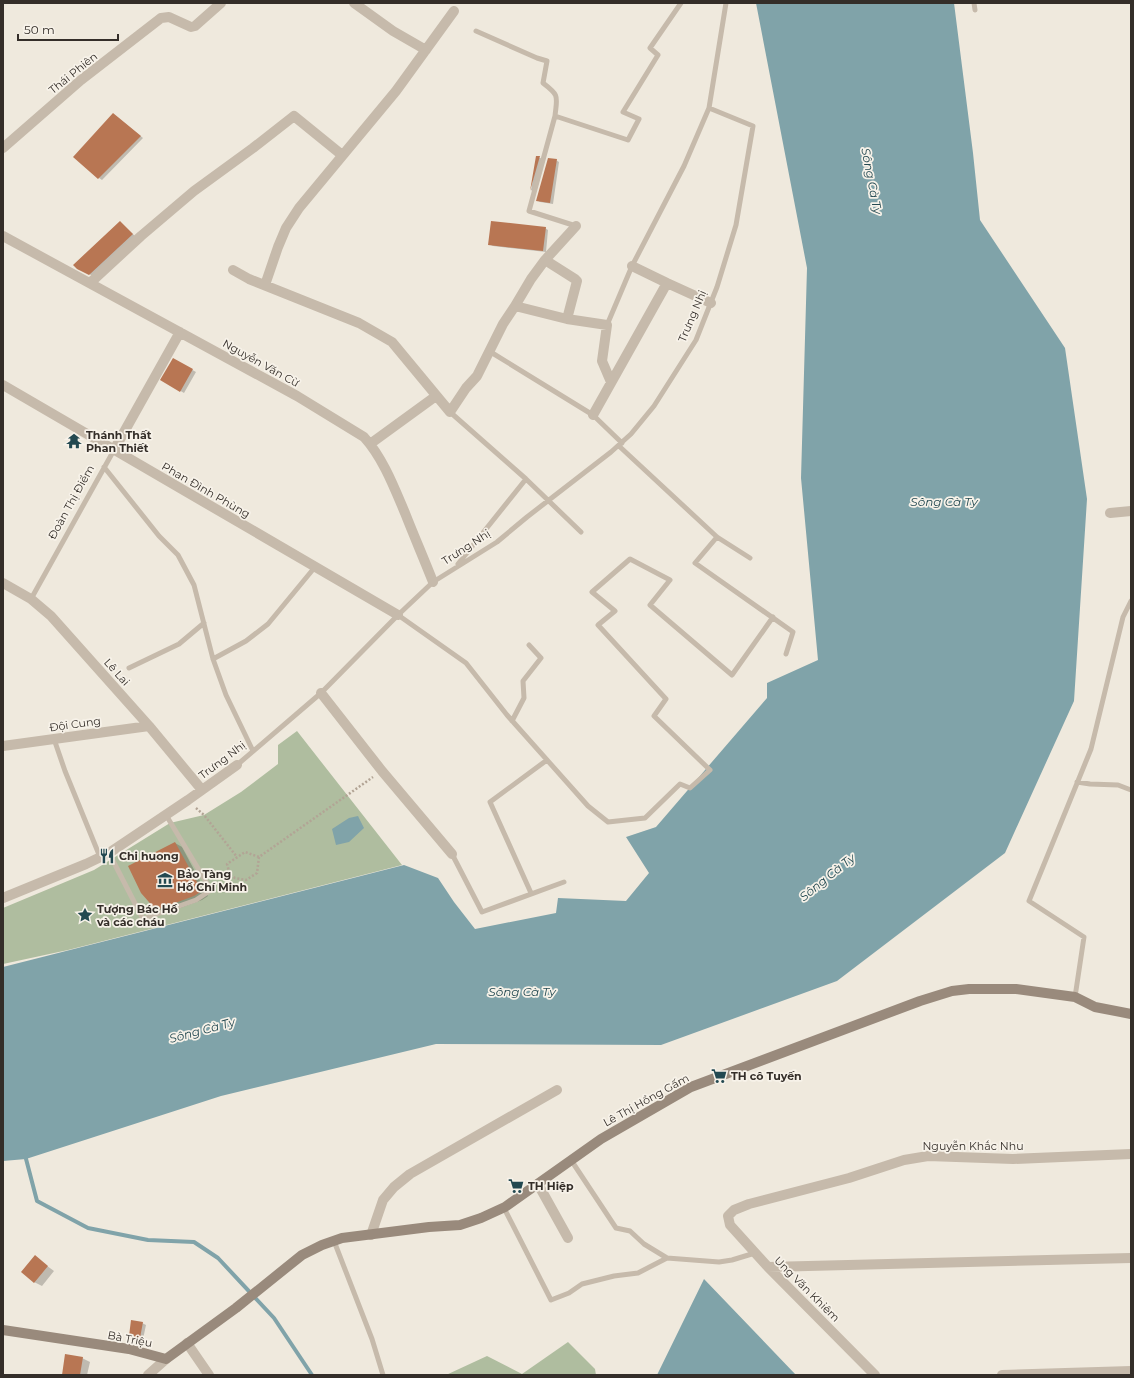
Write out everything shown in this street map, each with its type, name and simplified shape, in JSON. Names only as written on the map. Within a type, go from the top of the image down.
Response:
[{"type":"street","name":"Thái Phiên","points":[[3,148],[81,80],[161,18],[169,17],[191,27],[195,26],[221,3]]},
{"type":"street","points":[[354,3],[384,25],[426,50]]},
{"type":"street","points":[[265,285],[278,246],[286,228],[302,203],[396,91],[454,10]]},
{"type":"street","points":[[90,283],[141,236],[194,191],[294,116],[342,155]]},
{"type":"street","points":[[233,270],[265,285],[359,323],[392,342],[450,412],[466,388],[477,376],[503,324],[531,279],[545,260],[576,226]]},
{"type":"street","name":"Nguyễn Văn Cừ","points":[[3,236],[297,396],[364,437],[384,466],[394,486],[433,582]]},
{"type":"street","points":[[545,260],[577,281],[567,319]]},
{"type":"street","points":[[632,266],[711,303]]},
{"type":"street","points":[[593,415],[667,283]]},
{"type":"street","points":[[515,306],[567,319],[608,325],[602,361],[611,382]]},
{"type":"street","name":"Đoàn Thị Điểm","points":[[114,450],[180,332]]},
{"type":"street","name":"Phan Đình Phùng","points":[[3,385],[398,615]]},
{"type":"street","points":[[370,444],[436,396]]},
{"type":"street","points":[[1110,513],[1131,511]]},
{"type":"street","name":"Lê Lai","points":[[3,583],[31,599],[50,616],[149,726],[202,790]]},
{"type":"street","points":[[321,693],[382,771],[452,854]]},
{"type":"street","name":"Đội Cung","points":[[3,746],[149,726]]},
{"type":"street","name":"Trưng Nhị","points":[[3,898],[86,864],[104,855],[166,815],[237,765]]},
{"type":"street","name":"Lê Thị Hồng Gấm","points":[[187,1343],[236,1308],[302,1255],[322,1245],[342,1238],[460,1225],[481,1218],[504,1208],[601,1138],[691,1087],[938,995],[969,989],[1016,989],[1075,996],[1095,1007],[1131,1014]]},
{"type":"street","points":[[371,1235],[383,1200],[410,1174],[557,1090]]},
{"type":"street","name":"Nguyễn Khắc Nhu","points":[[728,1216],[734,1210],[749,1204],[849,1178],[915,1158],[928,1156],[1013,1159],[1131,1154]]},
{"type":"street","points":[[538,1184],[568,1238]]},
{"type":"street","name":"Ung Văn Khiêm","points":[[728,1216],[730,1225],[755,1253],[875,1375]]},
{"type":"street","points":[[768,1267],[1131,1258]]},
{"type":"street","name":"Bà Triệu","points":[[3,1330],[129,1349],[166,1359]]},
{"type":"street","points":[[148,1375],[187,1343],[209,1375]]},
{"type":"street","points":[[1002,1375],[1131,1371]]},
{"type":"lane","points":[[555,116],[628,140],[638,119],[623,112],[658,55],[650,48],[681,3]]},
{"type":"lane","points":[[608,325],[632,266],[684,166],[709,108],[726,3]]},
{"type":"lane","points":[[974,3],[975,10]]},
{"type":"lane","points":[[476,31],[537,58],[547,60],[543,83],[555,92],[557,97],[555,116],[529,211],[576,226]]},
{"type":"lane","name":"Trưng Nhị","points":[[237,765],[321,693],[433,582],[497,542],[514,527],[621,444],[654,406],[696,340],[711,303],[736,225],[753,126],[709,108]]},
{"type":"lane","points":[[489,351],[593,415],[717,537],[750,558]]},
{"type":"lane","points":[[450,412],[526,479],[581,532]]},
{"type":"lane","name":"Đoàn Thị Điểm","points":[[31,599],[114,450]]},
{"type":"lane","points":[[104,467],[159,536],[178,555],[194,585],[213,659],[226,695],[253,751]]},
{"type":"lane","points":[[455,569],[526,479]]},
{"type":"lane","points":[[717,537],[695,563],[793,632],[786,654]]},
{"type":"lane","points":[[398,615],[466,664],[512,721],[588,806],[608,822],[645,818],[680,784],[690,788],[710,770],[654,716],[666,699],[598,625],[615,611],[592,592],[630,559],[670,580],[650,605],[732,675],[772,617]]},
{"type":"lane","points":[[213,659],[246,641],[268,624],[315,567]]},
{"type":"lane","points":[[1075,996],[1084,937],[1029,901],[1091,749],[1123,617],[1131,601]]},
{"type":"lane","points":[[129,668],[179,644],[204,623]]},
{"type":"lane","points":[[512,721],[524,698],[524,681],[541,658],[529,645]]},
{"type":"lane","points":[[54,739],[65,771],[104,855],[143,919],[196,900],[211,890],[166,815]]},
{"type":"lane","points":[[531,893],[490,802],[547,760]]},
{"type":"lane","points":[[1077,782],[1118,785],[1131,790]]},
{"type":"lane","points":[[452,854],[482,912],[564,882]]},
{"type":"lane","points":[[571,1160],[616,1228],[630,1231],[644,1244],[667,1258],[719,1262],[732,1260],[755,1253]]},
{"type":"lane","points":[[504,1208],[551,1300],[569,1293],[582,1284],[614,1276],[638,1273],[667,1258]]},
{"type":"lane","points":[[334,1241],[372,1339],[383,1375]]},
{"type":"path","points":[[259,857],[245,852],[227,864],[230,875],[235,878],[246,880],[257,873],[259,857],[382,771]]},
{"type":"path","points":[[188,800],[204,816],[237,857]]},
{"type":"green space","points":[[297,731],[402,865],[68,950],[3,964],[3,908],[94,870],[170,823],[204,815],[241,792],[278,764],[278,745]]},
{"type":"green space","points":[[568,1342],[595,1369],[596,1375],[446,1375],[487,1356],[522,1374]]},
{"type":"water","name":"Sông Cà Ty","points":[[756,3],[954,3],[980,220],[1065,348],[1087,499],[1074,701],[1005,853],[837,981],[661,1045],[436,1044],[221,1096],[26,1159],[3,1161],[3,967],[404,865],[438,878],[475,929],[556,913],[558,898],[626,901],[649,873],[626,837],[656,827],[767,698],[767,683],[818,660],[801,478],[807,268]]},
{"type":"water","points":[[358,816],[364,828],[349,842],[336,845],[332,829],[349,818]]},
{"type":"water","points":[[704,1279],[796,1375],[657,1375]]},
{"type":"building","points":[[113,113],[141,136],[98,179],[73,157]]},
{"type":"building","points":[[536,156],[540,156],[530,191]]},
{"type":"building","points":[[548,158],[557,159],[550,203],[536,201]]},
{"type":"building","points":[[120,221],[133,234],[89,275],[77,269],[73,265]]},
{"type":"building","points":[[491,221],[546,227],[543,251],[488,245]]},
{"type":"building","points":[[173,358],[193,369],[180,392],[160,380]]},
{"type":"building","name":"Bảo Tàng Hồ Chí Minh","points":[[175,842],[202,891],[194,896],[156,910],[141,893],[128,866]]},
{"type":"building","points":[[35,1255],[48,1266],[34,1283],[21,1272]]},
{"type":"building","points":[[131,1320],[143,1322],[140,1338],[129,1336]]},
{"type":"building","points":[[65,1354],[83,1357],[80,1375],[62,1375]]},
{"type":"waterway","points":[[25,1155],[37,1201],[88,1228],[148,1240],[194,1242],[218,1258],[274,1318],[312,1375]]},
{"type":"place","name":"Thánh Thất Phan Thiết","points":[[74,441]]},
{"type":"place","name":"Chi huong","points":[[107,856]]},
{"type":"place","name":"Bảo Tàng Hồ Chí Minh","points":[[165,880]]},
{"type":"place","name":"Tượng Bác Hồ và các cháu","points":[[85,915]]},
{"type":"place","name":"TH cô Tuyến","points":[[719,1076]]},
{"type":"place","name":"TH Hiệp","points":[[516,1186]]}]
